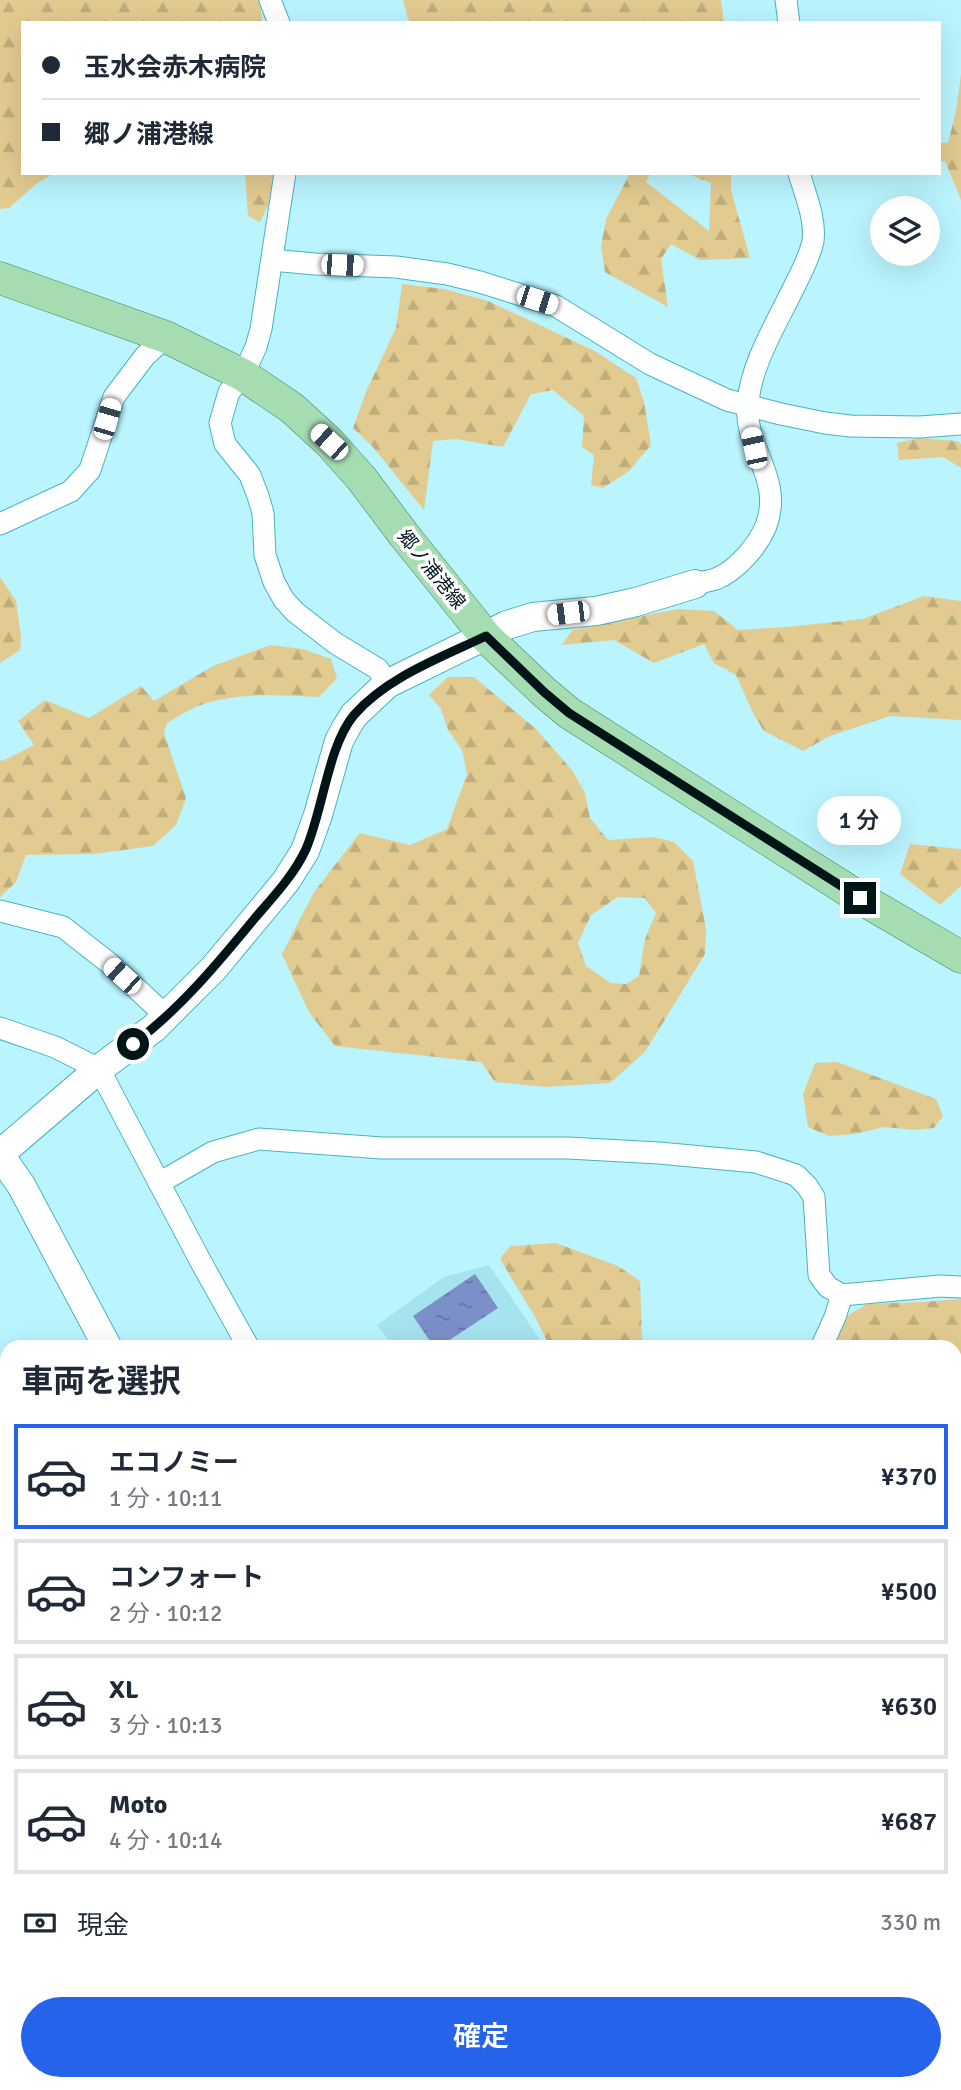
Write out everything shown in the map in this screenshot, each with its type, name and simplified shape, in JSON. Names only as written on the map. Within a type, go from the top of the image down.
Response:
[{"type":"main road","name":"郷ノ浦港線","points":[[0,278],[166,337],[243,375],[292,408],[329,442],[362,479],[404,536],[486,636],[569,713],[860,898],[961,957]]},
{"type":"street","points":[[270,0],[278,21]]},
{"type":"street","points":[[786,0],[789,21]]},
{"type":"street","points":[[285,175],[261,330],[243,375],[229,392],[220,423],[225,444],[250,475],[254,486],[262,513],[265,555],[274,582],[284,600],[301,618],[335,643],[378,669],[387,684]]},
{"type":"street","points":[[104,1340],[21,1185],[0,1154],[99,1069],[154,1028],[214,968],[286,881],[305,851],[346,728],[354,715],[387,684],[507,625],[533,617],[596,611],[716,579],[750,552],[765,527],[771,497],[769,480],[754,448],[747,404],[752,379],[768,340],[807,262],[813,240],[813,223],[800,175]]},
{"type":"street","points":[[272,260],[396,267],[481,282],[556,306],[650,364],[727,400],[781,414],[850,425],[920,428],[961,424]]},
{"type":"street","points":[[0,524],[71,491],[90,470],[114,397],[145,356],[166,337]]},
{"type":"street","points":[[0,911],[63,927],[108,963],[166,1016]]},
{"type":"street","points":[[0,1028],[55,1047],[99,1069],[245,1340]]},
{"type":"street","points":[[159,1183],[213,1152],[260,1139],[382,1148],[581,1149],[756,1162],[796,1175],[814,1197],[819,1275],[828,1287],[842,1295],[940,1286],[961,1287]]},
{"type":"street","points":[[825,1340],[842,1295]]},
{"type":"shaded area","points":[[489,1265],[540,1340],[389,1340],[377,1325],[444,1277]]},
{"type":"green space","points":[[0,0],[259,0],[263,21],[21,21],[21,175],[51,175],[9,208],[0,209]]},
{"type":"green space","points":[[403,0],[721,0],[724,21],[408,21]]},
{"type":"green space","points":[[961,74],[961,200],[945,161],[941,162],[941,143],[948,143]]},
{"type":"green space","points":[[245,175],[273,175],[272,197],[260,222],[248,216]]},
{"type":"green space","points":[[629,175],[650,175],[646,182],[709,231],[711,183],[690,175],[731,175],[731,190],[750,258],[700,260],[671,244],[661,259],[668,307],[605,272],[601,246],[606,219]]},
{"type":"green space","points":[[402,284],[444,289],[488,301],[595,351],[636,378],[644,402],[651,445],[629,471],[603,488],[591,485],[594,455],[582,447],[584,416],[553,390],[531,394],[503,447],[456,439],[433,441],[424,510],[372,446],[353,428],[366,392],[396,328]]},
{"type":"green space","points":[[919,438],[957,441],[961,444],[961,468],[943,457],[899,460],[897,443]]},
{"type":"green space","points":[[0,577],[16,601],[21,637],[20,650],[0,663]]},
{"type":"green space","points":[[924,596],[961,601],[961,720],[890,716],[830,736],[803,751],[764,731],[736,675],[714,663],[704,644],[654,663],[614,640],[562,645],[572,630],[678,609],[714,611],[738,630],[863,619]]},
{"type":"green space","points":[[270,645],[303,649],[331,659],[337,678],[319,697],[260,695],[230,698],[197,707],[167,723],[164,733],[186,798],[176,825],[153,846],[93,854],[26,855],[16,882],[0,897],[0,760],[3,761],[34,745],[18,721],[45,700],[89,718],[141,686],[154,701],[213,666]]},
{"type":"green space","points":[[448,677],[474,677],[536,729],[572,770],[585,793],[590,818],[608,840],[654,837],[674,842],[693,861],[706,929],[705,954],[645,1052],[610,1083],[546,1087],[495,1082],[481,1062],[335,1046],[309,1012],[282,954],[314,892],[360,833],[410,845],[447,829],[467,774],[462,750],[448,730],[441,709],[429,695]],"holes":[[[618,897],[645,898],[656,913],[645,939],[639,976],[626,984],[611,983],[586,966],[578,943],[591,915]]]},
{"type":"green space","points":[[910,844],[961,849],[961,886],[940,905],[900,874]]},
{"type":"green space","points":[[837,1062],[936,1099],[943,1116],[934,1128],[915,1130],[884,1127],[855,1134],[829,1136],[808,1127],[803,1094],[815,1063]]},
{"type":"green space","points":[[556,1243],[618,1266],[640,1281],[643,1340],[546,1340],[500,1259],[510,1246]]},
{"type":"green space","points":[[961,1299],[961,1340],[834,1340],[847,1316],[867,1304]]},
{"type":"water","points":[[475,1274],[498,1308],[450,1340],[429,1340],[413,1316]]},
{"type":"route","points":[[133,1044],[154,1028],[214,968],[286,881],[305,851],[333,760],[354,715],[387,684],[486,636],[569,713],[860,898]]}]
